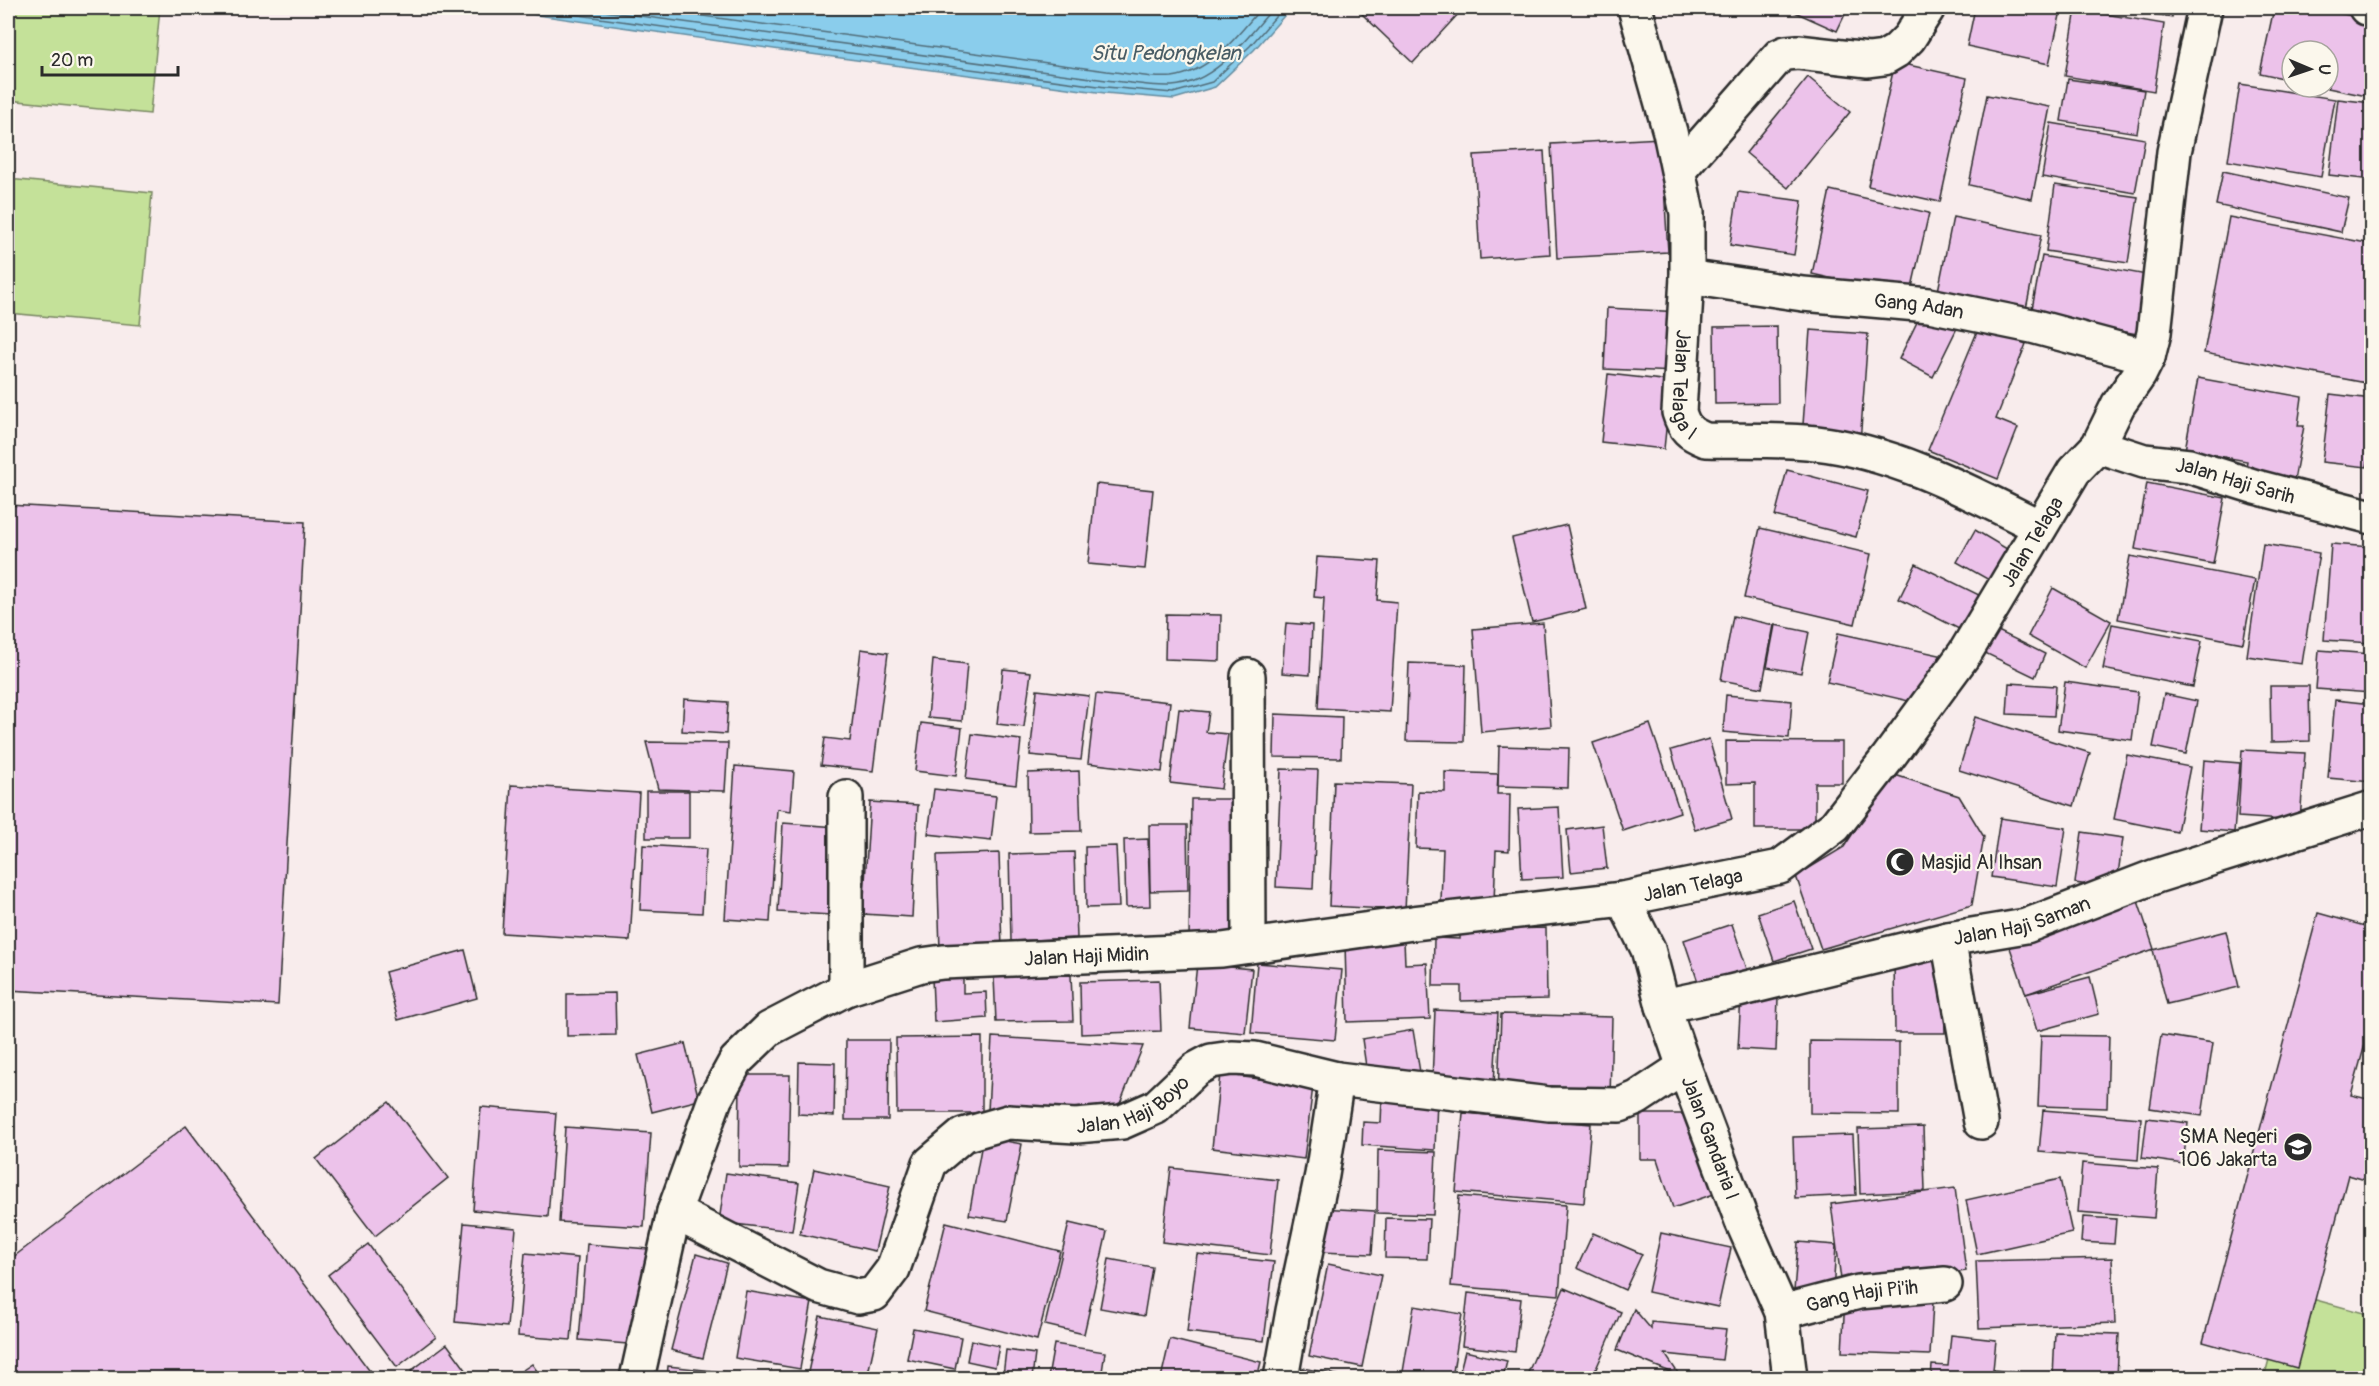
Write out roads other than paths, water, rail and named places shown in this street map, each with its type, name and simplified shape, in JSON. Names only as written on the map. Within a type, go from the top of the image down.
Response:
[{"type":"street","name":"Jalan Telaga I","points":[[1635,8],[1680,169],[1687,213],[1687,277],[1679,412],[1683,425],[1691,435],[1706,440],[1816,443],[1855,450],[1928,474],[2040,528]]},
{"type":"street","points":[[1680,169],[1779,56],[1798,52],[1868,60],[1884,58],[1896,51],[1909,38],[1928,8]]},
{"type":"street","name":"Jalan Telaga","points":[[1623,899],[1780,867],[1835,826],[1965,653],[2074,471],[2098,446],[2118,405],[2139,375],[2148,357],[2154,333],[2174,152],[2205,8]]},
{"type":"street","points":[[2366,8],[2372,9]]},
{"type":"street","name":"Gang Adan","points":[[1687,277],[1803,294],[1929,305],[2032,326],[2148,357]]},
{"type":"street","name":"Jalan Haji Sarih","points":[[2098,446],[2144,461],[2189,466],[2256,488],[2372,517]]},
{"type":"street","points":[[1248,676],[1249,946]]},
{"type":"street","points":[[846,797],[846,989]]},
{"type":"street","name":"Jalan Haji Saman","points":[[1663,1006],[1948,939],[2026,926],[2156,876],[2372,808]]},
{"type":"street","name":"Jalan Haji Midin","points":[[637,1378],[674,1212],[715,1100],[736,1061],[769,1029],[846,989],[921,965],[944,962],[1140,954],[1249,946],[1437,920],[1623,899]]},
{"type":"street","name":"Jalan Gandaria I","points":[[1623,899],[1648,949],[1663,1006],[1684,1067],[1742,1221],[1782,1312],[1790,1378]]},
{"type":"street","points":[[1948,939],[1980,1122]]},
{"type":"street","name":"Jalan Haji Boyo","points":[[674,1212],[818,1286],[858,1297],[874,1294],[893,1269],[930,1163],[963,1135],[1008,1122],[1076,1126],[1122,1122],[1156,1107],[1196,1070],[1211,1061],[1255,1059],[1337,1079],[1549,1104],[1620,1105],[1637,1098],[1684,1067]]},
{"type":"street","points":[[1282,1371],[1322,1175],[1337,1079]]},
{"type":"street","name":"Gang Haji Pi'ih","points":[[1782,1312],[1859,1292],[1945,1284]]},
{"type":"water","name":"Situ Pedongkelan","points":[[489,8],[1291,8],[1254,50],[1215,87],[1174,99],[1105,93],[781,50]]},
{"type":"place","name":"Masjid Al Ihsan","points":[[1900,862]]},
{"type":"place","name":"SMA Negeri 106 Jakarta","points":[[2298,1147]]}]
